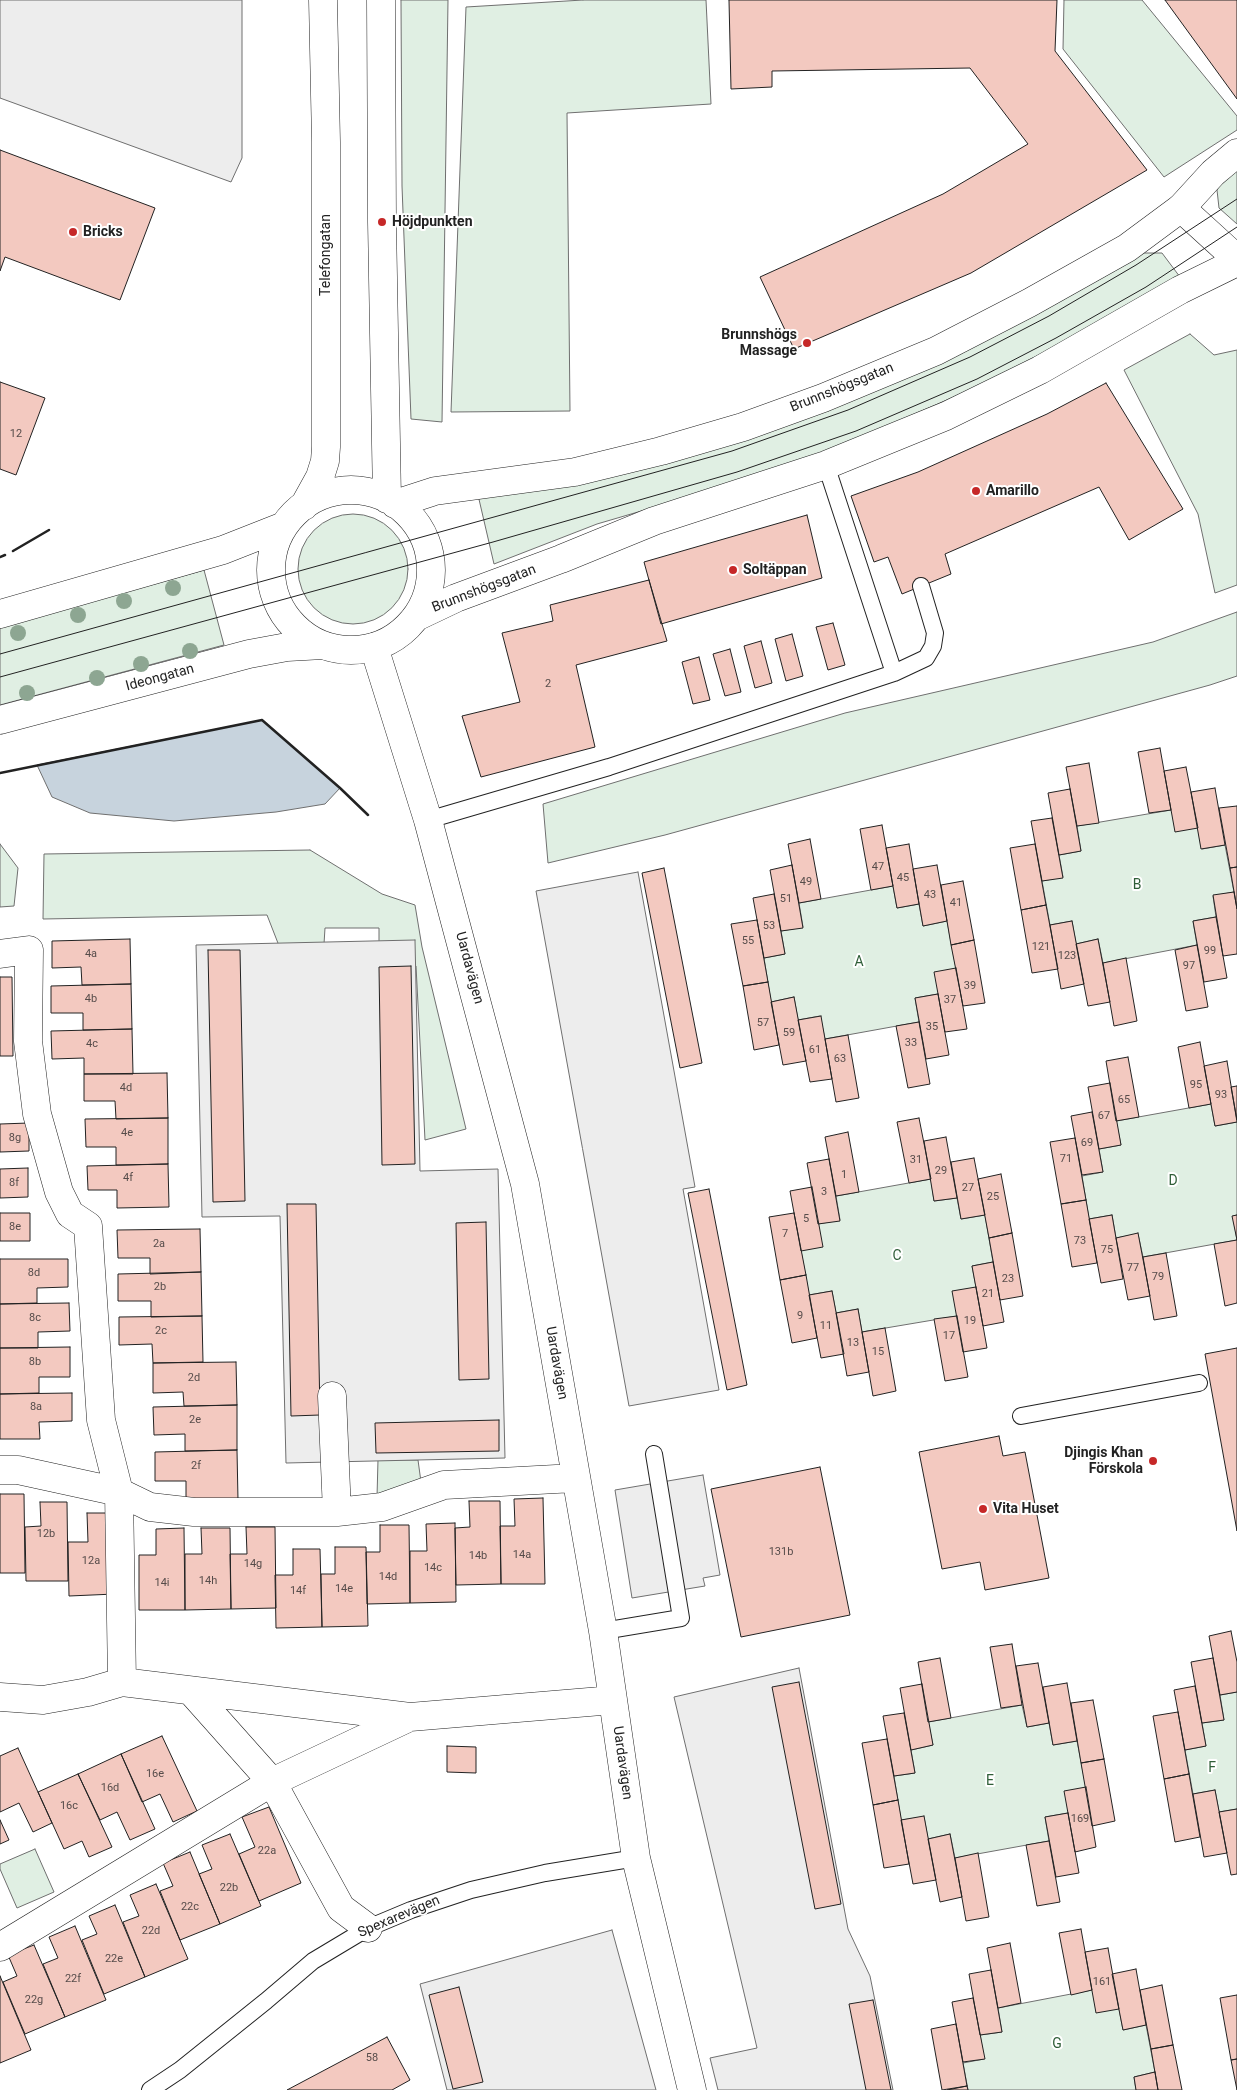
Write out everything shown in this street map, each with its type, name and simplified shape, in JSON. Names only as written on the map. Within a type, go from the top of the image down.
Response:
[{"type":"street","name":"Telefongatan","points":[[304,506],[320,477],[325,461],[326,447],[326,142],[323,0]]},
{"type":"street","points":[[381,0],[382,232],[391,502]]},
{"type":"street","name":"Brunnshögsgatan","points":[[391,502],[435,491],[575,472],[661,451],[742,427],[823,398],[936,351],[1030,303],[1127,248],[1181,208],[1213,173],[1237,153]]},
{"type":"street","points":[[1181,208],[1237,260]]},
{"type":"street","name":"Brunnshögsgatan","points":[[416,617],[456,598],[562,559],[654,521],[826,465],[946,416],[1040,370],[1180,290],[1237,260]]},
{"type":"street","points":[[342,491],[369,493],[391,502],[409,516],[418,528],[426,543],[430,559],[431,574],[427,593],[416,617],[391,640],[374,647],[345,650],[323,645],[307,638],[288,620],[276,601],[271,575],[272,557],[276,541],[284,526],[304,506],[316,499],[342,491]]},
{"type":"street","points":[[0,614],[223,550],[284,526]]},
{"type":"street","name":"Ideongatan","points":[[0,720],[249,654],[287,647],[323,645]]},
{"type":"street","name":"Uardavägen","points":[[374,647],[428,820],[488,1039],[525,1184],[602,1631],[636,1858],[692,2090]]},
{"type":"street","points":[[0,954],[29,950],[28,1041],[37,1114],[59,1192],[70,1214],[88,1226],[101,1420],[119,1492],[122,1682]]},
{"type":"street","points":[[332,1396],[337,1512]]},
{"type":"street","points":[[0,1470],[18,1470],[119,1492],[150,1507],[194,1512],[337,1512],[382,1507],[444,1484],[575,1478]]},
{"type":"street","points":[[0,1697],[43,1700],[88,1692],[122,1682],[410,1717],[613,1700]]},
{"type":"street","points":[[191,1691],[272,1782],[341,1908],[368,1928]]},
{"type":"street","points":[[0,1946],[272,1782],[410,1717]]},
{"type":"lane","points":[[826,465],[894,673]]},
{"type":"lane","points":[[428,820],[609,767],[894,673],[926,658],[933,646],[935,633],[921,586]]},
{"type":"lane","points":[[1021,1416],[1199,1383]]},
{"type":"lane","points":[[602,1631],[681,1618],[654,1454]]},
{"type":"lane","name":"Spexarevägen","points":[[150,2090],[180,2070],[313,1961],[368,1928],[411,1910],[471,1890],[545,1873],[636,1858]]},
{"type":"green space","points":[[401,0],[448,0],[442,422],[411,419],[402,186]]},
{"type":"green space","points":[[583,0],[706,0],[711,104],[567,113],[570,411],[451,412],[466,7]]},
{"type":"green space","points":[[1064,0],[1142,0],[1237,116],[1237,130],[1164,177],[1063,49]]},
{"type":"green space","points":[[1237,171],[1237,224],[1219,208],[1217,190],[1223,178]]},
{"type":"green space","points":[[1141,253],[1162,253],[1180,277],[1058,345],[979,386],[795,466],[597,524],[494,564],[478,495],[674,459]]},
{"type":"green space","points":[[1190,334],[1214,355],[1237,350],[1237,585],[1215,593],[1198,514],[1124,370]]},
{"type":"green space","points":[[353,514],[374,518],[392,530],[404,548],[408,569],[404,590],[392,608],[374,620],[353,624],[332,620],[314,608],[302,590],[298,569],[302,548],[314,530],[332,518]]},
{"type":"green space","points":[[204,570],[224,645],[0,705],[0,627]]},
{"type":"green space","points":[[1237,612],[1237,676],[665,835],[548,863],[543,804],[845,713],[1153,642]]},
{"type":"green space","name":"B","points":[[1171,810],[1198,828],[1202,849],[1225,845],[1234,892],[1213,896],[1216,917],[1193,921],[1197,945],[1103,963],[1098,939],[1076,944],[1072,921],[1050,925],[1042,881],[1063,877],[1059,855],[1081,851],[1077,826]]},
{"type":"green space","points":[[0,844],[18,868],[14,906],[0,907]]},
{"type":"green space","points":[[310,850],[382,894],[415,905],[422,947],[466,1129],[425,1140],[416,966],[379,956],[379,928],[325,928],[323,960],[283,956],[267,915],[43,919],[44,854]]},
{"type":"green space","name":"A","points":[[893,886],[897,908],[919,904],[923,926],[947,921],[956,968],[938,994],[915,998],[919,1022],[825,1039],[820,1016],[798,1020],[794,997],[771,1002],[764,958],[785,954],[781,931],[803,927],[799,903]]},
{"type":"green space","name":"D","points":[[1211,1104],[1215,1126],[1237,1122],[1237,1215],[1233,1216],[1237,1240],[1143,1257],[1138,1234],[1116,1238],[1112,1215],[1089,1219],[1082,1176],[1103,1172],[1099,1149],[1121,1145],[1116,1121]]},
{"type":"green space","name":"C","points":[[931,1179],[934,1201],[957,1198],[961,1219],[985,1215],[993,1262],[972,1266],[976,1287],[957,1316],[862,1332],[858,1309],[836,1313],[832,1291],[809,1295],[801,1251],[818,1224],[840,1220],[836,1196]]},
{"type":"green space","points":[[378,1460],[418,1460],[421,1482],[377,1497]]},
{"type":"green space","name":"F","points":[[1237,1692],[1237,1809],[1219,1812],[1215,1790],[1193,1794],[1185,1750],[1206,1746],[1202,1723],[1224,1720],[1220,1695]]},
{"type":"green space","name":"E","points":[[1022,1705],[1027,1727],[1049,1723],[1053,1745],[1077,1741],[1086,1787],[1068,1813],[1045,1817],[1049,1841],[955,1858],[950,1834],[928,1839],[924,1817],[901,1820],[894,1776],[915,1773],[911,1750],[933,1745],[928,1722]]},
{"type":"green space","points":[[35,1849],[54,1892],[17,1908],[0,1869],[0,1864]]},
{"type":"green space","name":"G","points":[[1092,1990],[1119,2009],[1123,2030],[1146,2025],[1155,2072],[1134,2077],[1136,2090],[968,2090],[963,2063],[984,2059],[980,2035],[1002,2032],[998,2008]]},
{"type":"shaded area","points":[[0,0],[242,0],[242,158],[231,182],[0,98]]},
{"type":"shaded area","points":[[262,720],[340,788],[325,804],[276,812],[174,821],[90,813],[52,797],[37,765]]},
{"type":"shaded area","points":[[638,872],[695,1187],[683,1189],[719,1390],[629,1406],[536,891]]},
{"type":"shaded area","points":[[415,940],[420,1171],[498,1169],[505,1458],[286,1463],[280,1216],[202,1217],[196,945]]},
{"type":"shaded area","points":[[703,1475],[720,1575],[703,1578],[705,1586],[632,1598],[615,1490]]},
{"type":"shaded area","points":[[799,1668],[848,1929],[870,1976],[893,2090],[718,2090],[710,2058],[757,2048],[674,1697]]},
{"type":"shaded area","points":[[612,1930],[656,2090],[447,2090],[420,1984]]},
{"type":"building","points":[[729,0],[1057,0],[1055,51],[1147,170],[971,273],[794,349],[760,277],[943,194],[1028,144],[970,68],[772,71],[772,87],[731,89]]},
{"type":"building","points":[[1165,0],[1237,0],[1237,99]]},
{"type":"building","name":"Bricks","points":[[0,150],[155,208],[120,300],[5,257],[0,271]]},
{"type":"building","points":[[0,382],[45,398],[16,475],[0,469]]},
{"type":"building","name":"Amarillo","points":[[1106,383],[1183,509],[1129,540],[1099,487],[945,554],[951,574],[902,594],[888,557],[874,562],[851,496],[918,472],[1047,414]]},
{"type":"building","name":"Soltäppan","points":[[807,515],[822,578],[661,624],[644,562]]},
{"type":"building","points":[[649,580],[667,641],[576,665],[595,747],[481,777],[462,716],[520,702],[502,633],[553,621],[550,605]]},
{"type":"building","points":[[833,623],[845,665],[828,670],[816,627]]},
{"type":"building","points":[[792,634],[803,676],[786,681],[775,639]]},
{"type":"building","points":[[761,641],[772,683],[755,688],[744,646]]},
{"type":"building","points":[[730,649],[741,692],[725,696],[713,654]]},
{"type":"building","points":[[699,657],[710,700],[693,704],[682,662]]},
{"type":"building","points":[[1160,748],[1171,810],[1149,813],[1138,752]]},
{"type":"building","points":[[1089,763],[1099,823],[1077,826],[1066,767]]},
{"type":"building","points":[[1186,767],[1198,828],[1175,832],[1164,771]]},
{"type":"building","points":[[1215,788],[1225,845],[1201,849],[1191,792]]},
{"type":"building","points":[[1070,789],[1081,851],[1059,855],[1048,793]]},
{"type":"building","points":[[1237,806],[1237,867],[1230,868],[1219,808]]},
{"type":"building","points":[[1052,818],[1063,878],[1042,881],[1031,821]]},
{"type":"building","points":[[882,825],[893,886],[871,890],[860,829]]},
{"type":"building","points":[[810,839],[821,899],[799,903],[788,844]]},
{"type":"building","points":[[909,844],[919,904],[897,908],[886,848]]},
{"type":"building","points":[[1035,844],[1046,905],[1021,910],[1010,848]]},
{"type":"building","points":[[792,865],[803,928],[781,931],[770,870]]},
{"type":"building","points":[[937,865],[947,921],[923,926],[913,869]]},
{"type":"building","points":[[1237,867],[1237,909],[1230,868]]},
{"type":"building","points":[[664,868],[702,1063],[680,1068],[642,873]]},
{"type":"building","points":[[963,881],[974,940],[951,945],[941,885]]},
{"type":"building","points":[[1234,892],[1237,909],[1237,954],[1223,956],[1213,895]]},
{"type":"building","points":[[774,894],[785,954],[764,958],[753,898]]},
{"type":"building","points":[[1046,905],[1058,969],[1032,973],[1021,910]]},
{"type":"building","points":[[1216,917],[1227,978],[1204,982],[1193,921]]},
{"type":"building","points":[[757,920],[768,982],[743,986],[731,924]]},
{"type":"building","points":[[1072,921],[1084,984],[1061,989],[1050,925]]},
{"type":"building","points":[[130,939],[131,984],[82,985],[81,967],[52,968],[52,941]]},
{"type":"building","points":[[1098,939],[1110,1002],[1088,1006],[1076,944]]},
{"type":"building","points":[[974,940],[985,1003],[963,1006],[951,945]]},
{"type":"building","points":[[1197,945],[1208,1007],[1186,1011],[1175,950]]},
{"type":"building","points":[[208,950],[240,950],[245,1201],[213,1202]]},
{"type":"building","points":[[1126,958],[1137,1021],[1114,1026],[1103,963]]},
{"type":"building","points":[[411,966],[415,1164],[382,1165],[379,967]]},
{"type":"building","points":[[956,968],[967,1029],[945,1032],[934,972]]},
{"type":"building","points":[[0,977],[12,977],[13,1056],[0,1056]]},
{"type":"building","points":[[768,982],[779,1045],[754,1050],[743,986]]},
{"type":"building","points":[[131,984],[132,1029],[83,1030],[83,1013],[51,1013],[51,986]]},
{"type":"building","points":[[938,994],[949,1055],[926,1059],[915,998]]},
{"type":"building","points":[[794,997],[806,1061],[783,1065],[771,1002]]},
{"type":"building","points":[[821,1016],[832,1079],[810,1082],[798,1020]]},
{"type":"building","points":[[919,1022],[930,1084],[908,1088],[896,1026]]},
{"type":"building","points":[[132,1029],[133,1074],[84,1074],[84,1058],[52,1059],[51,1031]]},
{"type":"building","points":[[848,1035],[859,1098],[836,1102],[825,1039]]},
{"type":"building","points":[[1200,1042],[1211,1104],[1189,1108],[1178,1047]]},
{"type":"building","points":[[1128,1057],[1139,1117],[1116,1121],[1106,1061]]},
{"type":"building","points":[[1227,1061],[1237,1122],[1215,1126],[1204,1066]]},
{"type":"building","points":[[167,1073],[168,1118],[116,1119],[115,1101],[84,1101],[84,1074]]},
{"type":"building","points":[[1110,1083],[1121,1145],[1099,1149],[1088,1087]]},
{"type":"building","points":[[1237,1086],[1237,1120],[1231,1087]]},
{"type":"building","points":[[1092,1112],[1103,1172],[1082,1175],[1071,1116]]},
{"type":"building","points":[[168,1118],[168,1164],[116,1165],[116,1147],[86,1147],[85,1119]]},
{"type":"building","points":[[919,1118],[931,1179],[909,1183],[897,1122]]},
{"type":"building","points":[[29,1123],[29,1151],[0,1152],[0,1124]]},
{"type":"building","points":[[848,1132],[859,1192],[836,1196],[825,1137]]},
{"type":"building","points":[[946,1137],[957,1198],[934,1201],[924,1141]]},
{"type":"building","points":[[1075,1138],[1086,1200],[1061,1204],[1050,1142]]},
{"type":"building","points":[[974,1158],[985,1215],[961,1219],[951,1162]]},
{"type":"building","points":[[829,1159],[840,1221],[818,1224],[807,1163]]},
{"type":"building","points":[[168,1164],[169,1207],[117,1208],[117,1190],[88,1190],[87,1166]]},
{"type":"building","points":[[28,1168],[28,1197],[0,1198],[0,1169]]},
{"type":"building","points":[[1001,1174],[1012,1233],[989,1238],[978,1179]]},
{"type":"building","points":[[812,1187],[823,1247],[801,1251],[790,1191]]},
{"type":"building","points":[[709,1189],[747,1385],[727,1390],[688,1193]]},
{"type":"building","points":[[1086,1200],[1097,1263],[1072,1267],[1061,1204]]},
{"type":"building","points":[[287,1204],[316,1204],[320,1415],[291,1416]]},
{"type":"building","points":[[0,1213],[30,1213],[30,1241],[0,1241]]},
{"type":"building","points":[[794,1213],[806,1275],[780,1280],[769,1217]]},
{"type":"building","points":[[1112,1215],[1123,1279],[1101,1283],[1089,1219]]},
{"type":"building","points":[[1237,1215],[1237,1240],[1232,1216]]},
{"type":"building","points":[[486,1222],[489,1379],[459,1380],[456,1223]]},
{"type":"building","points":[[200,1229],[201,1272],[150,1274],[150,1258],[118,1258],[117,1230]]},
{"type":"building","points":[[1012,1233],[1023,1296],[1000,1300],[989,1238]]},
{"type":"building","points":[[1138,1233],[1150,1296],[1128,1300],[1116,1238]]},
{"type":"building","points":[[1237,1240],[1237,1303],[1225,1306],[1214,1244]]},
{"type":"building","points":[[1166,1253],[1177,1316],[1154,1320],[1143,1257]]},
{"type":"building","points":[[0,1259],[68,1259],[68,1287],[37,1288],[37,1303],[0,1304]]},
{"type":"building","points":[[993,1262],[1004,1322],[983,1326],[972,1266]]},
{"type":"building","points":[[201,1272],[202,1316],[151,1317],[151,1301],[118,1301],[118,1274]]},
{"type":"building","points":[[806,1275],[817,1338],[792,1343],[780,1280]]},
{"type":"building","points":[[976,1287],[987,1348],[963,1352],[952,1291]]},
{"type":"building","points":[[832,1291],[844,1354],[821,1358],[809,1295]]},
{"type":"building","points":[[69,1303],[70,1331],[38,1332],[38,1348],[0,1348],[0,1304]]},
{"type":"building","points":[[858,1309],[869,1372],[847,1376],[836,1313]]},
{"type":"building","points":[[202,1316],[203,1362],[153,1363],[152,1344],[119,1345],[119,1317]]},
{"type":"building","points":[[957,1316],[968,1377],[945,1381],[934,1319]]},
{"type":"building","points":[[885,1328],[896,1391],[873,1396],[862,1332]]},
{"type":"building","points":[[70,1347],[70,1377],[39,1377],[39,1393],[0,1394],[0,1348]]},
{"type":"building","points":[[1237,1348],[1237,1531],[1205,1354]]},
{"type":"building","points":[[236,1362],[237,1405],[184,1406],[183,1392],[153,1393],[153,1363]]},
{"type":"building","points":[[72,1393],[72,1421],[39,1422],[40,1439],[0,1439],[0,1394]]},
{"type":"building","points":[[237,1405],[237,1450],[185,1451],[185,1434],[154,1435],[153,1407]]},
{"type":"building","points":[[499,1420],[499,1451],[376,1453],[375,1423]]},
{"type":"building","name":"Vita Huset","points":[[999,1436],[1003,1456],[1025,1452],[1049,1578],[985,1590],[980,1562],[942,1569],[919,1452]]},
{"type":"building","points":[[237,1450],[238,1500],[186,1501],[186,1481],[155,1481],[155,1452]]},
{"type":"building","points":[[820,1467],[850,1615],[741,1637],[711,1489]]},
{"type":"building","points":[[0,1494],[24,1494],[25,1573],[0,1573]]},
{"type":"building","points":[[543,1498],[545,1584],[501,1584],[500,1526],[515,1526],[514,1499]]},
{"type":"building","points":[[469,1501],[500,1501],[501,1584],[456,1585],[455,1528],[470,1527]]},
{"type":"building","points":[[40,1502],[67,1502],[68,1581],[26,1581],[25,1527],[41,1526]]},
{"type":"building","points":[[87,1513],[114,1513],[115,1594],[69,1596],[68,1542],[88,1542]]},
{"type":"building","points":[[455,1523],[456,1602],[410,1603],[410,1551],[427,1551],[426,1524]]},
{"type":"building","points":[[380,1525],[409,1525],[410,1603],[367,1604],[366,1552],[380,1552]]},
{"type":"building","points":[[246,1527],[275,1527],[276,1608],[231,1609],[230,1554],[247,1554]]},
{"type":"building","points":[[184,1528],[185,1610],[139,1610],[139,1555],[156,1555],[156,1529]]},
{"type":"building","points":[[201,1528],[230,1528],[231,1609],[185,1610],[185,1554],[202,1554]]},
{"type":"building","points":[[335,1547],[366,1547],[368,1626],[322,1627],[321,1574],[335,1574]]},
{"type":"building","points":[[293,1549],[320,1549],[322,1627],[276,1628],[275,1575],[293,1575]]},
{"type":"building","points":[[1231,1631],[1237,1662],[1237,1692],[1220,1695],[1209,1636]]},
{"type":"building","points":[[1012,1644],[1022,1705],[1001,1708],[990,1647]]},
{"type":"building","points":[[940,1658],[951,1718],[928,1722],[918,1662]]},
{"type":"building","points":[[1213,1658],[1224,1720],[1202,1723],[1191,1662]]},
{"type":"building","points":[[1038,1663],[1049,1723],[1027,1727],[1016,1666]]},
{"type":"building","points":[[799,1682],[841,1904],[815,1909],[772,1687]]},
{"type":"building","points":[[1067,1683],[1077,1741],[1053,1745],[1043,1687]]},
{"type":"building","points":[[922,1684],[933,1745],[911,1750],[900,1688]]},
{"type":"building","points":[[1195,1686],[1206,1746],[1185,1750],[1174,1690]]},
{"type":"building","points":[[1093,1700],[1104,1759],[1081,1763],[1071,1703]]},
{"type":"building","points":[[1178,1712],[1189,1774],[1164,1779],[1153,1716]]},
{"type":"building","points":[[904,1713],[915,1773],[894,1776],[883,1716]]},
{"type":"building","points":[[162,1736],[197,1811],[173,1822],[160,1794],[142,1802],[121,1754]]},
{"type":"building","points":[[887,1739],[898,1800],[873,1805],[862,1743]]},
{"type":"building","points":[[447,1746],[476,1747],[476,1773],[447,1772]]},
{"type":"building","points":[[18,1748],[52,1823],[33,1832],[19,1803],[0,1812],[0,1756]]},
{"type":"building","points":[[121,1754],[155,1829],[130,1840],[117,1812],[100,1820],[78,1774]]},
{"type":"building","points":[[1104,1759],[1115,1821],[1092,1826],[1081,1763]]},
{"type":"building","points":[[78,1774],[112,1847],[89,1857],[82,1841],[64,1849],[38,1792]]},
{"type":"building","points":[[1189,1774],[1200,1837],[1175,1842],[1164,1779]]},
{"type":"building","points":[[1086,1787],[1096,1847],[1075,1852],[1064,1791]]},
{"type":"building","points":[[1215,1790],[1227,1853],[1204,1857],[1193,1794]]},
{"type":"building","points":[[898,1800],[909,1864],[884,1868],[873,1805]]},
{"type":"building","points":[[269,1807],[301,1883],[259,1901],[239,1854],[255,1847],[242,1817]]},
{"type":"building","points":[[1237,1809],[1237,1874],[1231,1875],[1219,1812]]},
{"type":"building","points":[[1068,1813],[1079,1873],[1056,1877],[1045,1817]]},
{"type":"building","points":[[924,1816],[936,1880],[913,1884],[901,1820]]},
{"type":"building","points":[[0,1820],[9,1840],[0,1844]]},
{"type":"building","points":[[230,1834],[261,1906],[220,1924],[199,1874],[212,1869],[202,1845]]},
{"type":"building","points":[[950,1834],[962,1897],[940,1902],[928,1839]]},
{"type":"building","points":[[1049,1841],[1060,1902],[1037,1906],[1026,1845]]},
{"type":"building","points":[[190,1852],[220,1924],[180,1940],[160,1891],[173,1886],[163,1863]]},
{"type":"building","points":[[978,1853],[989,1917],[966,1921],[955,1858]]},
{"type":"building","points":[[156,1884],[188,1959],[145,1977],[123,1922],[139,1916],[130,1895]]},
{"type":"building","points":[[115,1905],[145,1977],[104,1994],[82,1940],[97,1934],[89,1916]]},
{"type":"building","points":[[75,1926],[106,2000],[65,2017],[43,1964],[58,1958],[49,1937]]},
{"type":"building","points":[[1081,1929],[1092,1990],[1071,1995],[1059,1933]]},
{"type":"building","points":[[1010,1943],[1021,2003],[998,2008],[987,1948]]},
{"type":"building","points":[[34,1945],[65,2017],[25,2034],[3,1982],[17,1976],[8,1955]]},
{"type":"building","points":[[1108,1948],[1119,2009],[1096,2013],[1085,1952]]},
{"type":"building","points":[[1136,1969],[1146,2025],[1123,2030],[1112,1974]]},
{"type":"building","points":[[991,1970],[1002,2032],[980,2035],[969,1974]]},
{"type":"building","points":[[0,1976],[31,2050],[0,2063]]},
{"type":"building","points":[[1162,1985],[1173,2045],[1151,2049],[1140,1990]]},
{"type":"building","points":[[459,1987],[483,2082],[453,2089],[429,1995]]},
{"type":"building","points":[[1237,1995],[1237,2059],[1231,2060],[1220,1998]]},
{"type":"building","points":[[973,1998],[985,2059],[963,2062],[952,2002]]},
{"type":"building","points":[[873,2000],[891,2090],[866,2090],[849,2004]]},
{"type":"building","points":[[956,2024],[967,2086],[942,2090],[931,2029]]},
{"type":"building","points":[[387,2037],[410,2080],[392,2090],[287,2090]]},
{"type":"building","points":[[1173,2045],[1182,2090],[1158,2090],[1151,2049]]},
{"type":"building","points":[[1237,2059],[1237,2090],[1231,2060]]},
{"type":"building","points":[[1155,2072],[1158,2090],[1136,2090],[1134,2077]]},
{"type":"building","points":[[967,2086],[968,2090],[947,2090]]},
{"type":"tram line","points":[[0,654],[732,451],[848,410],[970,357],[1049,316],[1136,265],[1237,199]]},
{"type":"tram line","points":[[0,677],[493,542],[737,472],[856,431],[977,379],[1056,338],[1146,287],[1237,227]]},
{"type":"wall","points":[[13,551],[49,530]]},
{"type":"wall","points":[[0,557],[5,555]]},
{"type":"wall","points":[[0,773],[262,720],[368,815]]},
{"type":"place","name":"Höjdpunkten","points":[[382,222]]},
{"type":"place","name":"Bricks","points":[[73,232]]},
{"type":"place","name":"Brunnshögs Massage","points":[[807,343]]},
{"type":"place","name":"Amarillo","points":[[976,491]]},
{"type":"place","name":"Soltäppan","points":[[733,570]]},
{"type":"place","name":"Djingis Khan Förskola","points":[[1153,1461]]},
{"type":"place","name":"Vita Huset","points":[[983,1509]]}]
